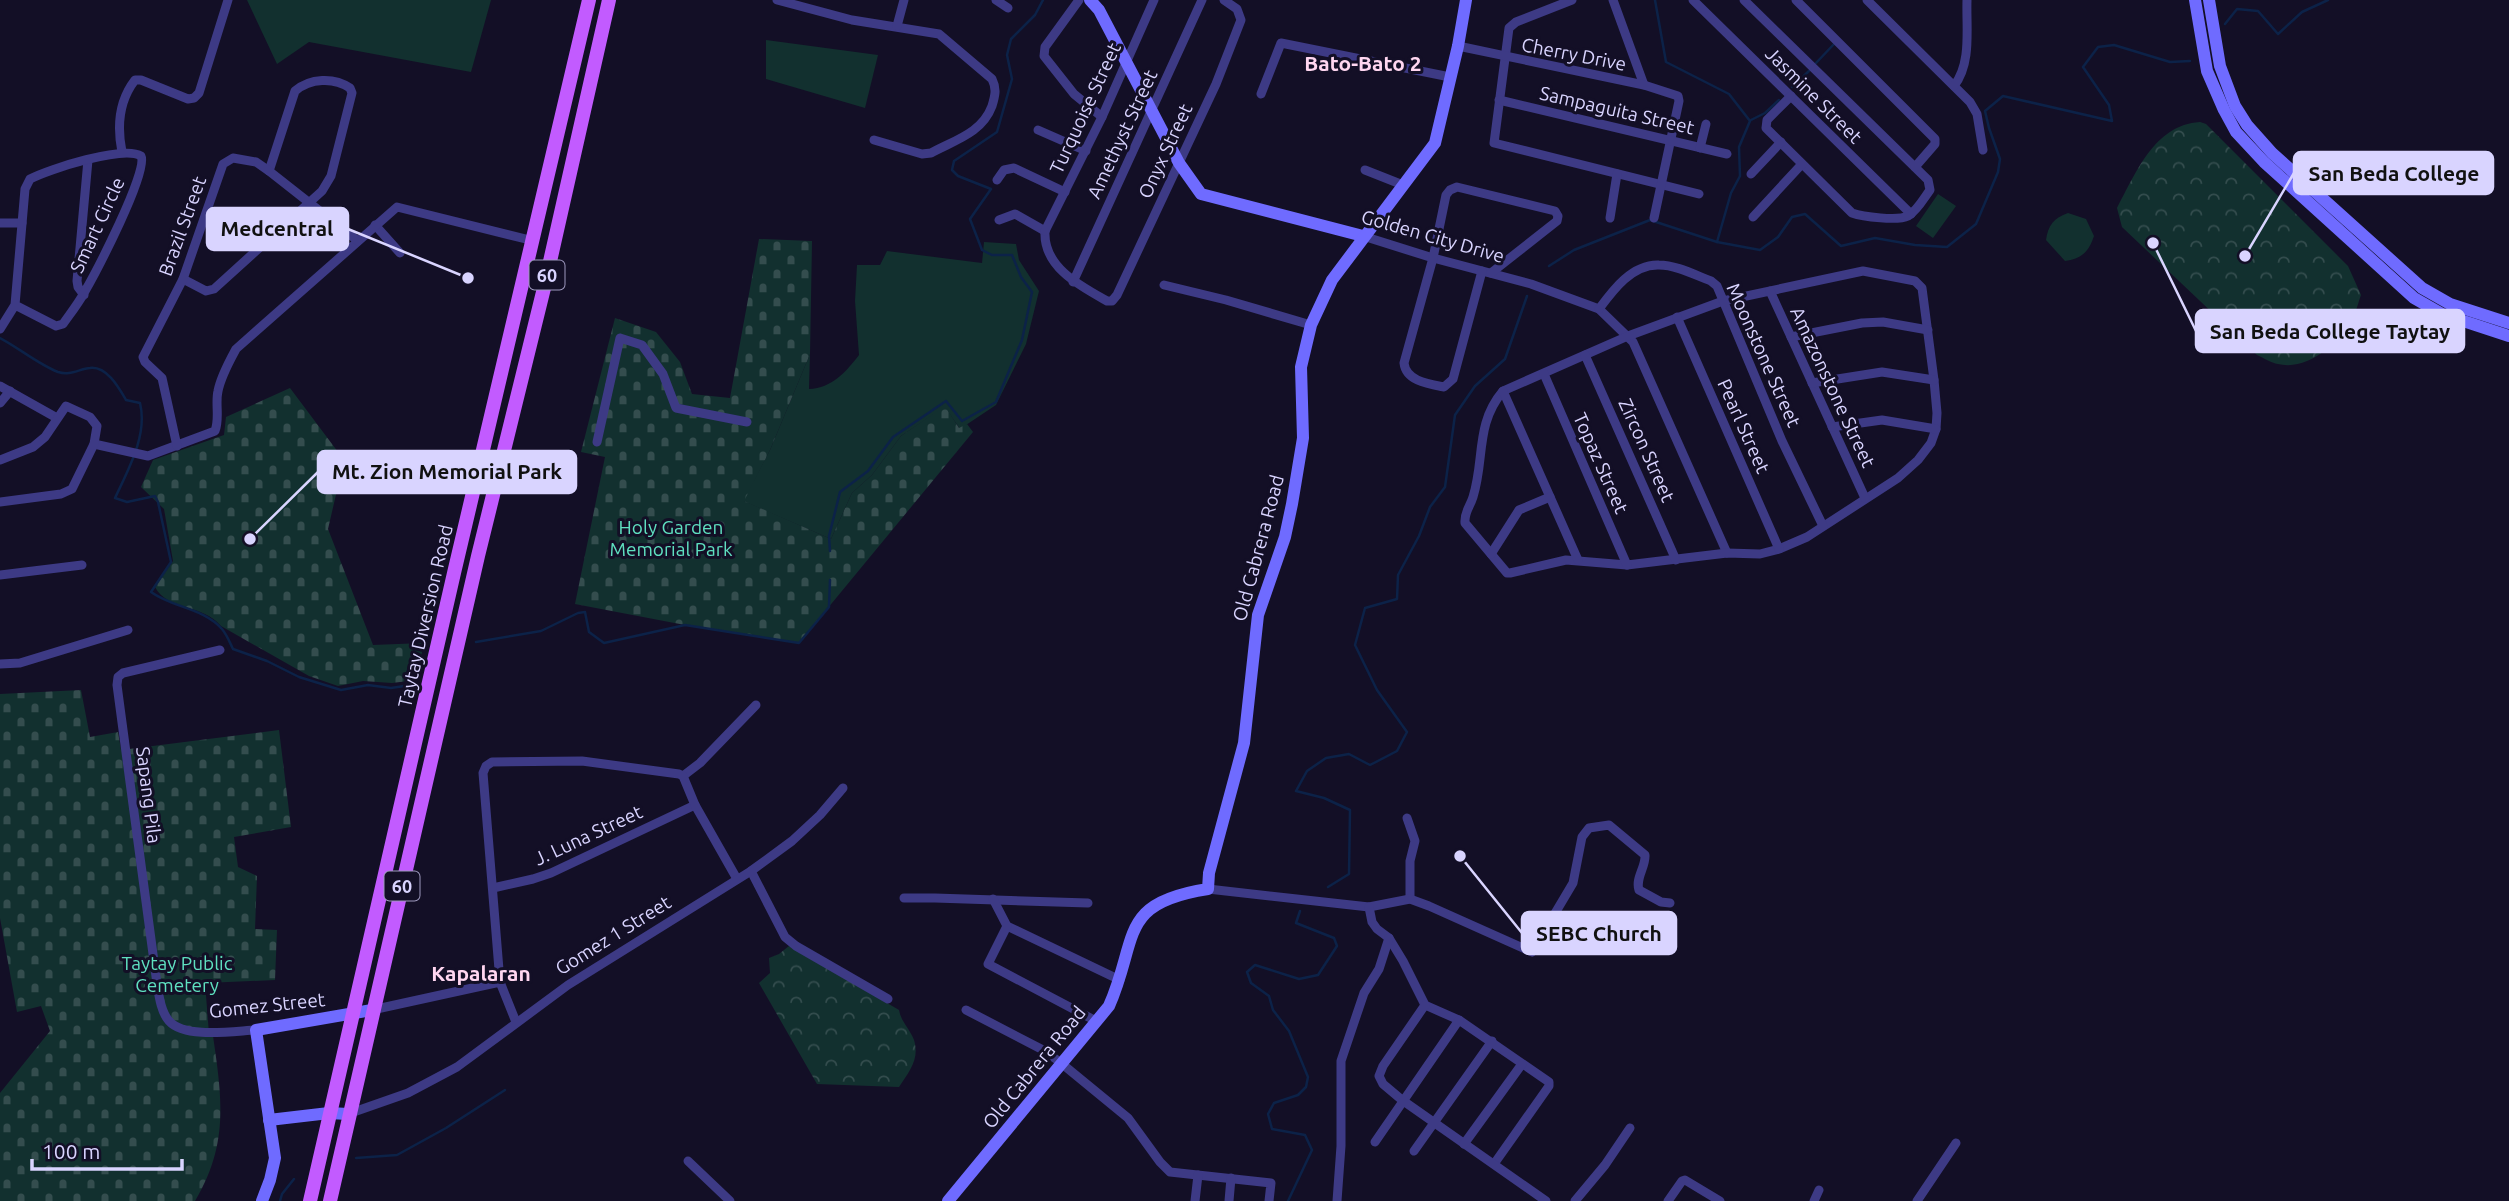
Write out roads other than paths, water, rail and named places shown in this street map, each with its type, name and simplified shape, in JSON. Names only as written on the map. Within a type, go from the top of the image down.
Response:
[{"type":"main road","name":"Taytay Diversion Road","points":[[310,1201],[589,0]]},
{"type":"main road","name":"Taytay Diversion Road","points":[[330,1201],[372,1010],[544,288],[608,0]]},
{"type":"main road","points":[[427,693],[447,698]]},
{"type":"street","points":[[122,152],[118,122],[128,89],[135,80],[141,80],[188,99],[194,98],[199,93],[228,0]]},
{"type":"street","points":[[777,0],[803,4],[852,20],[897,26],[945,37],[992,79],[996,93],[983,124],[931,153],[922,155],[874,140]]},
{"type":"street","points":[[897,26],[904,0]]},
{"type":"street","points":[[996,0],[1008,8]]},
{"type":"street","points":[[1079,0],[1045,47],[1044,55],[1074,94],[1102,117]]},
{"type":"street","name":"Golden City Drive","points":[[1090,0],[1099,10],[1179,163],[1201,194],[1363,236],[1531,284],[1599,309],[1628,336],[1727,553]]},
{"type":"street","name":"Turquoise Street","points":[[1045,231],[1086,151],[1154,0]]},
{"type":"street","name":"Amethyst Street","points":[[1073,282],[1202,0]]},
{"type":"street","name":"Onyx Street","points":[[1073,282],[1107,301],[1117,295],[1216,84],[1241,20],[1237,9],[1224,0]]},
{"type":"street","name":"Old Cabrera Road","points":[[948,1201],[1109,1006],[1120,981],[1129,939],[1137,922],[1155,904],[1183,893],[1208,889],[1209,873],[1244,743],[1258,615],[1285,537],[1294,491],[1303,438],[1301,367],[1311,325],[1332,280],[1435,143],[1466,0]]},
{"type":"street","points":[[1572,0],[1512,24],[1493,138],[1497,145],[1699,194]]},
{"type":"street","points":[[1614,0],[1644,85]]},
{"type":"street","name":"Jasmine Street","points":[[1693,0],[1911,214]]},
{"type":"street","points":[[1744,0],[1928,180],[1930,190],[1911,214],[1899,218],[1860,216],[1852,213],[1766,128],[1765,124],[1790,96]]},
{"type":"street","points":[[1796,0],[1932,135],[1935,144],[1915,167]]},
{"type":"street","points":[[1867,0],[1974,108],[1983,150]]},
{"type":"street","points":[[1954,86],[1961,78],[1966,64],[1967,0]]},
{"type":"street","points":[[2195,0],[2207,71],[2236,132],[2264,162],[2408,285],[2450,304],[2509,323]]},
{"type":"street","points":[[2209,0],[2220,66],[2235,106],[2247,125],[2427,307],[2509,336]]},
{"type":"street","points":[[1261,94],[1281,43],[1450,78]]},
{"type":"street","name":"Cherry Drive","points":[[1458,46],[1673,93],[1678,96],[1679,101],[1669,141]]},
{"type":"street","points":[[183,279],[206,291],[214,289],[322,191],[331,176],[351,88],[327,80],[311,82],[295,91],[269,171]]},
{"type":"street","name":"Sampaguita Street","points":[[1499,100],[1727,154]]},
{"type":"street","points":[[1700,148],[1706,124]]},
{"type":"street","points":[[1038,130],[1086,151]]},
{"type":"street","points":[[1654,218],[1669,141]]},
{"type":"street","points":[[1751,174],[1781,142]]},
{"type":"street","name":"Smart Circle","points":[[122,152],[137,153],[144,160],[135,189],[84,295],[63,324],[58,326],[15,305],[26,189],[30,179],[88,160],[122,152]]},
{"type":"street","name":"Brazil Street","points":[[177,446],[162,378],[143,357],[183,279],[223,164],[227,160],[240,158],[256,162],[358,241]]},
{"type":"street","points":[[84,295],[77,281],[88,160]]},
{"type":"street","points":[[1753,217],[1802,164]]},
{"type":"street","points":[[997,180],[1004,170],[1014,168],[1065,192]]},
{"type":"street","points":[[1365,170],[1403,186]]},
{"type":"street","points":[[1610,218],[1617,174]]},
{"type":"street","points":[[1457,187],[1555,211],[1558,216],[1557,221],[1487,272],[1452,379],[1444,387],[1410,376],[1405,371],[1404,363],[1433,258],[1446,195],[1457,187]]},
{"type":"street","points":[[94,444],[148,456],[215,431],[218,391],[236,349],[397,207],[534,241]]},
{"type":"street","points":[[999,220],[1015,214],[1045,231],[1052,257],[1061,272],[1073,282]]},
{"type":"street","points":[[0,223],[22,223]]},
{"type":"street","points":[[375,225],[400,253]]},
{"type":"street","name":"Moonstone Street","points":[[1599,309],[1613,289],[1626,277],[1657,264],[1711,281],[1717,286],[1782,441],[1823,526]]},
{"type":"street","points":[[1864,271],[1920,283],[1934,380],[1936,429],[1931,443],[1918,460],[1898,478],[1823,526],[1779,549],[1760,554],[1727,553],[1627,565],[1578,560],[1555,561],[1507,573],[1465,523],[1464,516],[1473,498],[1484,424],[1495,400],[1503,391],[1628,336],[1723,301],[1864,271]]},
{"type":"street","points":[[1164,285],[1311,325]]},
{"type":"street","name":"Amazonstone Street","points":[[1770,290],[1865,498]]},
{"type":"street","points":[[0,329],[15,305]]},
{"type":"street","name":"Pearl Street","points":[[1677,317],[1779,549]]},
{"type":"street","points":[[1791,337],[1862,323],[1883,322],[1928,330]]},
{"type":"street","points":[[597,442],[620,338],[642,345],[663,374],[676,408],[747,422]]},
{"type":"street","name":"Zircon Street","points":[[1586,355],[1676,560]]},
{"type":"street","points":[[1812,383],[1882,372],[1934,380]]},
{"type":"street","name":"Topaz Street","points":[[1544,374],[1627,565]]},
{"type":"street","points":[[0,386],[57,418]]},
{"type":"street","points":[[0,403],[10,391]]},
{"type":"street","points":[[1503,391],[1578,560]]},
{"type":"street","points":[[0,460],[33,447],[45,437],[62,409],[68,405],[90,417],[97,426],[94,444],[76,485],[67,493],[0,502]]},
{"type":"street","points":[[1832,427],[1882,419],[1936,429]]},
{"type":"street","points":[[1491,554],[1519,510],[1550,497]]},
{"type":"street","points":[[0,575],[82,565]]},
{"type":"street","points":[[0,664],[20,663],[128,630]]},
{"type":"street","name":"Sapang Pila","points":[[169,1021],[159,993],[118,677],[122,673],[220,650]]},
{"type":"street","points":[[516,1022],[500,982],[483,773],[486,766],[492,762],[582,761],[683,776],[756,705]]},
{"type":"street","points":[[683,776],[695,805],[737,879]]},
{"type":"street","name":"Gomez 1 Street","points":[[269,1119],[329,1113],[348,1114],[408,1093],[457,1067],[568,985],[751,871],[792,841],[820,815],[843,788]]},
{"type":"street","name":"J. Luna Street","points":[[493,888],[551,873],[695,805]]},
{"type":"street","points":[[1407,818],[1415,841],[1410,861],[1410,899]]},
{"type":"street","points":[[1208,889],[1369,907],[1410,899],[1532,952],[1573,883],[1582,837],[1589,828],[1608,825],[1645,855],[1637,884],[1639,890],[1661,902],[1670,903]]},
{"type":"street","points":[[751,871],[785,937],[819,960],[888,999]]},
{"type":"street","points":[[904,898],[1088,904]]},
{"type":"street","points":[[993,899],[1007,926],[1120,981]]},
{"type":"street","points":[[1369,907],[1372,922],[1389,938],[1404,961],[1425,1004],[1459,1020],[1549,1082],[1549,1086],[1494,1164]]},
{"type":"street","points":[[1007,926],[988,964],[1096,1021]]},
{"type":"street","points":[[1337,1201],[1341,1061],[1364,993],[1379,969],[1389,938]]},
{"type":"street","points":[[372,1010],[500,982]]},
{"type":"street","points":[[1425,1004],[1379,1076],[1382,1084],[1546,1201]]},
{"type":"street","name":"Gomez Street","points":[[169,1021],[179,1028],[191,1031],[256,1030],[372,1010]]},
{"type":"street","points":[[966,1010],[1045,1051],[1061,1063],[1128,1118],[1170,1172],[1271,1183],[1269,1201]]},
{"type":"street","points":[[1375,1142],[1459,1020]]},
{"type":"street","points":[[256,1030],[275,1158],[262,1201]]},
{"type":"street","points":[[1413,1151],[1492,1041]]},
{"type":"street","points":[[1464,1144],[1522,1064]]},
{"type":"street","points":[[1576,1201],[1595,1179],[1630,1128]]},
{"type":"street","points":[[1917,1201],[1956,1143]]},
{"type":"street","points":[[688,1161],[730,1201]]},
{"type":"street","points":[[1195,1201],[1198,1175]]},
{"type":"street","points":[[1229,1201],[1231,1178]]},
{"type":"street","points":[[1668,1201],[1685,1180],[1720,1201]]},
{"type":"street","points":[[1814,1201],[1819,1190]]},
{"type":"waterway","name":"Sapang Pila","points":[[830,551],[829,536],[840,492],[868,471],[893,437],[946,401],[962,421],[996,402],[1022,340],[1032,292],[1021,277],[1012,255],[992,255],[982,250],[970,219],[991,189],[958,176],[952,170],[954,161],[997,132],[1012,79],[1007,55],[1011,39],[1035,15],[1043,0]]},
{"type":"waterway","points":[[1549,266],[1574,250],[1650,220],[1717,242],[1731,193],[1740,176],[1739,147],[1750,121],[1729,94],[1666,62],[1655,0]]},
{"type":"waterway","points":[[2225,24],[2237,9],[2258,11],[2278,34],[2302,12],[2328,0]]},
{"type":"waterway","points":[[1816,63],[1835,43]]},
{"type":"waterway","points":[[1717,242],[1760,250],[1778,237],[1792,217],[1805,214],[1841,246],[1875,238],[1947,247],[1976,224],[1998,172],[2000,159],[1985,111],[2003,96],[2112,121],[2109,105],[2083,67],[2098,47],[2114,45],[2170,62],[2190,61]]},
{"type":"waterway","points":[[1792,87],[1809,71]]},
{"type":"waterway","points":[[1751,120],[1765,113],[1779,100]]},
{"type":"waterway","points":[[1328,887],[1349,874],[1350,810],[1324,798],[1296,791],[1307,771],[1326,758],[1349,754],[1370,765],[1397,751],[1407,732],[1377,690],[1355,645],[1365,608],[1397,599],[1398,575],[1419,536],[1430,507],[1445,487],[1455,415],[1475,386],[1505,359],[1527,296]]},
{"type":"waterway","name":"Sapang Pila","points":[[0,338],[58,372],[70,373],[90,368],[102,370],[112,379],[126,400],[140,403],[142,415],[139,440],[115,498],[127,502],[155,496],[158,502],[171,562],[151,592],[215,622],[224,631],[233,649],[267,661],[299,677],[341,690],[368,685],[391,688],[411,685]]},
{"type":"waterway","name":"Sapang Pila","points":[[476,642],[541,631],[585,612],[589,632],[604,643],[685,625],[799,643],[829,607],[830,580]]},
{"type":"waterway","points":[[1288,1201],[1312,1150],[1305,1135],[1272,1129],[1268,1114],[1274,1103],[1298,1095],[1306,1087],[1308,1077],[1289,1031],[1273,1010],[1269,996],[1251,983],[1247,972],[1255,965],[1299,979],[1318,975],[1337,946],[1334,938],[1296,923],[1300,911]]},
{"type":"waterway","points":[[356,1158],[397,1155],[446,1128],[505,1090]]},
{"type":"waterway","points":[[280,1201],[294,1179]]},
{"type":"place","name":"San Beda College Taytay","points":[[2153,243]]},
{"type":"place","name":"San Beda College","points":[[2245,256]]},
{"type":"place","name":"Medcentral","points":[[468,278]]},
{"type":"place","name":"Mt. Zion Memorial Park","points":[[250,539]]},
{"type":"place","name":"SEBC Church","points":[[1460,856]]},
{"type":"district","name":"Bato-Bato 2","points":[[1363,63]]},
{"type":"district","name":"Kapalaran","points":[[481,973]]},
{"type":"park label","name":"Holy Garden Memorial Park","points":[[671,538]]},
{"type":"park label","name":"Taytay Public Cemetery","points":[[177,974]]}]
